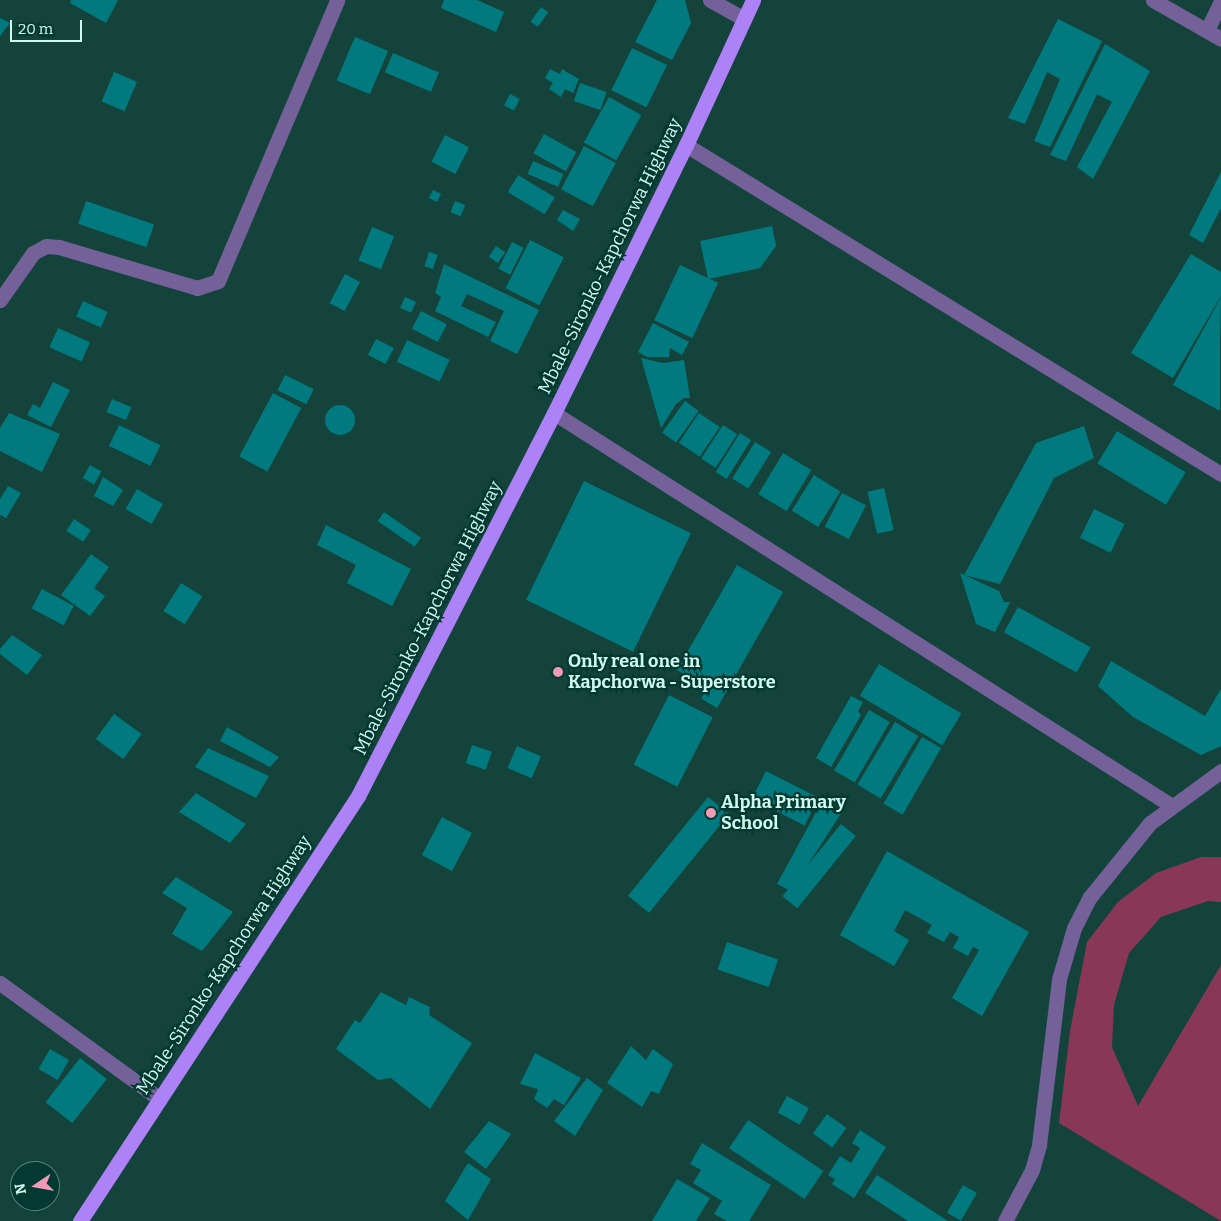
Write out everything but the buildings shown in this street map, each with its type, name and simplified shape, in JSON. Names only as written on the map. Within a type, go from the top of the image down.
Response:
[{"type":"main road","name":"Mbale-Sironko-Kapchorwa Highway","points":[[80,1221],[158,1098],[358,796],[554,413],[686,145],[743,18],[753,0]]},
{"type":"street","points":[[0,300],[33,253],[46,246],[59,246],[197,288],[218,281],[337,0]]},
{"type":"street","points":[[710,0],[743,18]]},
{"type":"street","points":[[1152,0],[1221,39]]},
{"type":"street","points":[[1207,30],[1221,1]]},
{"type":"street","points":[[686,145],[1221,474]]},
{"type":"street","points":[[554,413],[1172,806]]},
{"type":"street","points":[[1005,1221],[1032,1170],[1039,1146],[1059,979],[1074,928],[1090,896],[1128,848],[1172,806],[1221,771]]},
{"type":"street","points":[[0,982],[158,1098]]},
{"type":"shaded area","points":[[1201,857],[1221,857],[1221,902],[1208,901],[1161,917],[1129,953],[1114,1005],[1112,1047],[1138,1106],[1221,965],[1221,1221],[1059,1123],[1070,1031],[1087,942],[1118,902],[1156,873]]},
{"type":"place","name":"Only real one in Kapchorwa - Superstore","points":[[558,672]]},
{"type":"place","name":"Alpha Primary School","points":[[711,813]]}]
